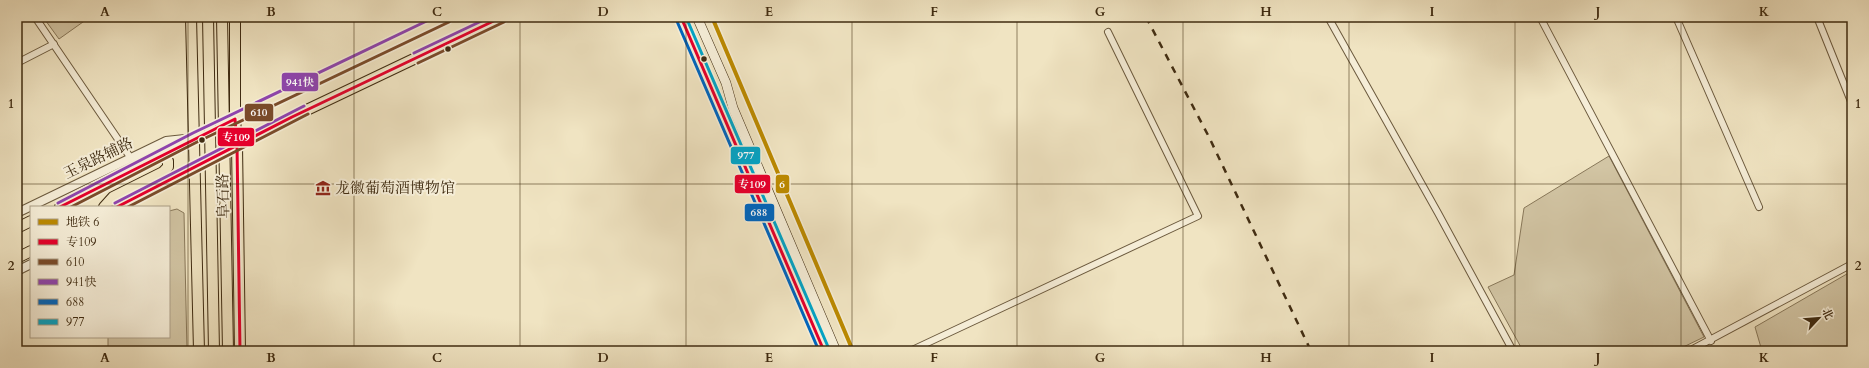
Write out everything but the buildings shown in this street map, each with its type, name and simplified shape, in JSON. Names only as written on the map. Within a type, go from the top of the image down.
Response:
[{"type":"main road","name":"阜石路","points":[[191,17],[196,167],[199,351]]},
{"type":"main road","name":"阜石路","points":[[208,17],[214,351]]},
{"type":"main road","name":"阜石路","points":[[222,17],[228,351]]},
{"type":"main road","name":"阜石路","points":[[235,17],[235,119],[237,145],[240,351]]},
{"type":"main road","points":[[62,206],[195,138],[447,17]]},
{"type":"main road","points":[[119,206],[292,117],[502,17]]},
{"type":"main road","points":[[681,17],[824,351]]},
{"type":"main road","points":[[697,17],[726,83],[733,108],[836,351]]},
{"type":"main road","points":[[105,206],[113,197],[163,172],[168,167],[168,161],[162,156]]},
{"type":"main road","points":[[17,228],[30,222]]},
{"type":"main road","points":[[17,258],[30,252]]},
{"type":"street","points":[[35,17],[130,157]]},
{"type":"street","points":[[1328,17],[1438,213],[1513,351]]},
{"type":"street","points":[[1540,17],[1711,341]]},
{"type":"street","points":[[1676,17],[1759,207]]},
{"type":"street","points":[[1817,17],[1852,104]]},
{"type":"street","points":[[910,351],[1198,216],[1108,32]]},
{"type":"street","points":[[17,63],[54,44]]},
{"type":"street","name":"玉泉路辅路","points":[[17,212],[166,141],[195,138]]},
{"type":"street","points":[[17,271],[30,264]]},
{"type":"street","points":[[1690,351],[1852,264]]},
{"type":"shaded area","points":[[43,17],[90,17],[59,39]]},
{"type":"shaded area","points":[[1609,156],[1704,337],[1675,351],[1523,351],[1488,287],[1514,275],[1524,208]]},
{"type":"shaded area","points":[[177,209],[184,213],[187,351],[108,351],[108,338],[170,338],[170,211]]},
{"type":"shaded area","points":[[1852,271],[1852,351],[1762,351],[1755,327]]},
{"type":"railway","points":[[1146,17],[1209,137],[1311,351]]},
{"type":"metro line","name":"6","points":[[712,17],[853,351]]},
{"type":"transit line","name":"941快","points":[[58,203],[193,133],[435,17]]},
{"type":"transit line","name":"941快","points":[[414,53],[490,17]]},
{"type":"transit line","name":"专109","points":[[119,206],[292,117],[502,17]]},
{"type":"transit line","name":"专109","points":[[681,17],[824,351]]},
{"type":"transit line","name":"977","points":[[686,17],[829,349]]},
{"type":"transit line","name":"688","points":[[676,19],[819,351]]},
{"type":"transit line","name":"610","points":[[73,206],[197,142],[449,22]]},
{"type":"transit line","name":"610","points":[[418,63],[504,22]]},
{"type":"transit line","name":"941快","points":[[115,203],[304,106]]},
{"type":"transit line","name":"610","points":[[130,206],[308,114]]},
{"type":"transit line","name":"专109","points":[[62,206],[235,119],[237,145],[240,351]]},
{"type":"place","name":"龙徽葡萄酒博物馆","points":[[323,188]]}]
